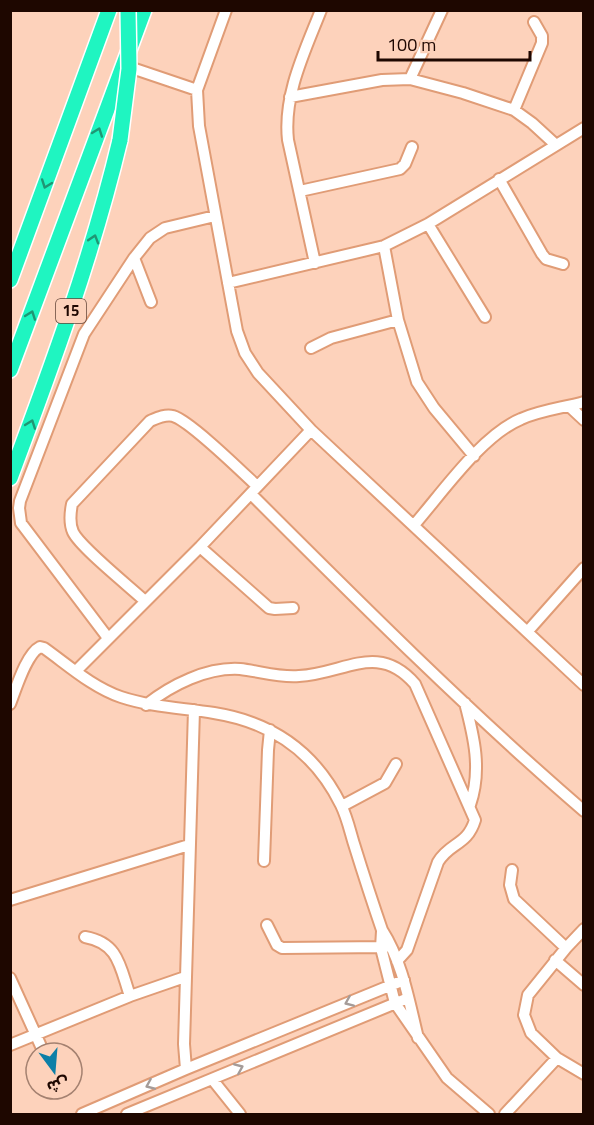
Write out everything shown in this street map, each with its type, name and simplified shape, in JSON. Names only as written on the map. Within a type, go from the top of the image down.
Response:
[{"type":"highway","points":[[10,280],[109,10]]},
{"type":"highway","name":"15","points":[[10,478],[66,328],[104,206],[120,140],[129,69],[128,10]]},
{"type":"highway","points":[[10,370],[144,10]]},
{"type":"street","points":[[226,10],[197,90],[199,126],[215,216],[237,331],[245,354],[258,373],[311,430],[584,685]]},
{"type":"street","points":[[315,263],[286,124],[290,98],[321,10]]},
{"type":"street","points":[[410,79],[442,10]]},
{"type":"street","points":[[514,110],[542,43],[542,36],[534,21]]},
{"type":"street","points":[[123,64],[197,90]]},
{"type":"street","points":[[290,98],[382,80],[410,79],[514,110],[556,145]]},
{"type":"street","points":[[228,283],[384,246],[428,224],[584,128]]},
{"type":"street","points":[[300,191],[400,169],[405,164],[412,147]]},
{"type":"street","points":[[499,179],[542,254],[546,259],[563,264]]},
{"type":"street","points":[[108,638],[21,523],[19,508],[84,334],[134,258],[150,238],[165,228],[215,216]]},
{"type":"street","points":[[428,224],[485,317]]},
{"type":"street","points":[[384,246],[398,320],[417,382],[423,394],[474,456]]},
{"type":"street","points":[[134,258],[152,302]]},
{"type":"street","points":[[311,348],[331,338],[398,320]]},
{"type":"street","points":[[414,525],[474,456],[509,425],[535,414],[584,402]]},
{"type":"street","points":[[568,406],[584,420]]},
{"type":"street","points":[[145,601],[77,539],[70,522],[70,513],[72,504],[150,421],[161,416],[171,416],[206,440],[376,618],[584,811]]},
{"type":"street","points":[[76,671],[200,547],[311,430]]},
{"type":"street","points":[[200,547],[269,608],[293,608]]},
{"type":"street","points":[[528,631],[584,568]]},
{"type":"street","points":[[10,704],[22,672],[36,648],[44,648],[99,687],[118,696],[146,705],[240,718],[270,730],[294,744],[312,762],[342,806],[382,930],[386,946],[389,985],[395,1003],[447,1078],[489,1114]]},
{"type":"street","points":[[146,705],[170,687],[228,669],[300,676],[375,661],[399,670],[415,684],[476,820],[470,835],[448,850],[438,862],[407,950],[397,961]]},
{"type":"street","points":[[465,702],[476,751],[474,792],[470,805]]},
{"type":"street","points":[[186,1069],[184,1044],[194,710]]},
{"type":"street","points":[[264,861],[270,730]]},
{"type":"street","points":[[342,806],[385,783],[396,764]]},
{"type":"street","points":[[10,900],[189,844]]},
{"type":"street","points":[[512,870],[510,885],[514,899],[566,948]]},
{"type":"street","points":[[267,925],[277,945],[282,948],[386,946]]},
{"type":"street","points":[[584,929],[555,960],[528,995],[524,1015],[531,1032],[557,1058],[584,1074]]},
{"type":"street","points":[[85,937],[97,939],[110,948],[115,955],[129,996]]},
{"type":"street","points":[[386,946],[397,961],[404,980],[418,1038]]},
{"type":"street","points":[[555,960],[584,985]]},
{"type":"street","points":[[10,1045],[37,1036],[129,996],[186,977]]},
{"type":"street","points":[[10,978],[39,1041]]},
{"type":"street","points":[[82,1114],[404,980]]},
{"type":"street","points":[[127,1114],[408,998]]},
{"type":"street","points":[[505,1114],[557,1058]]},
{"type":"street","points":[[212,1079],[240,1114]]}]
